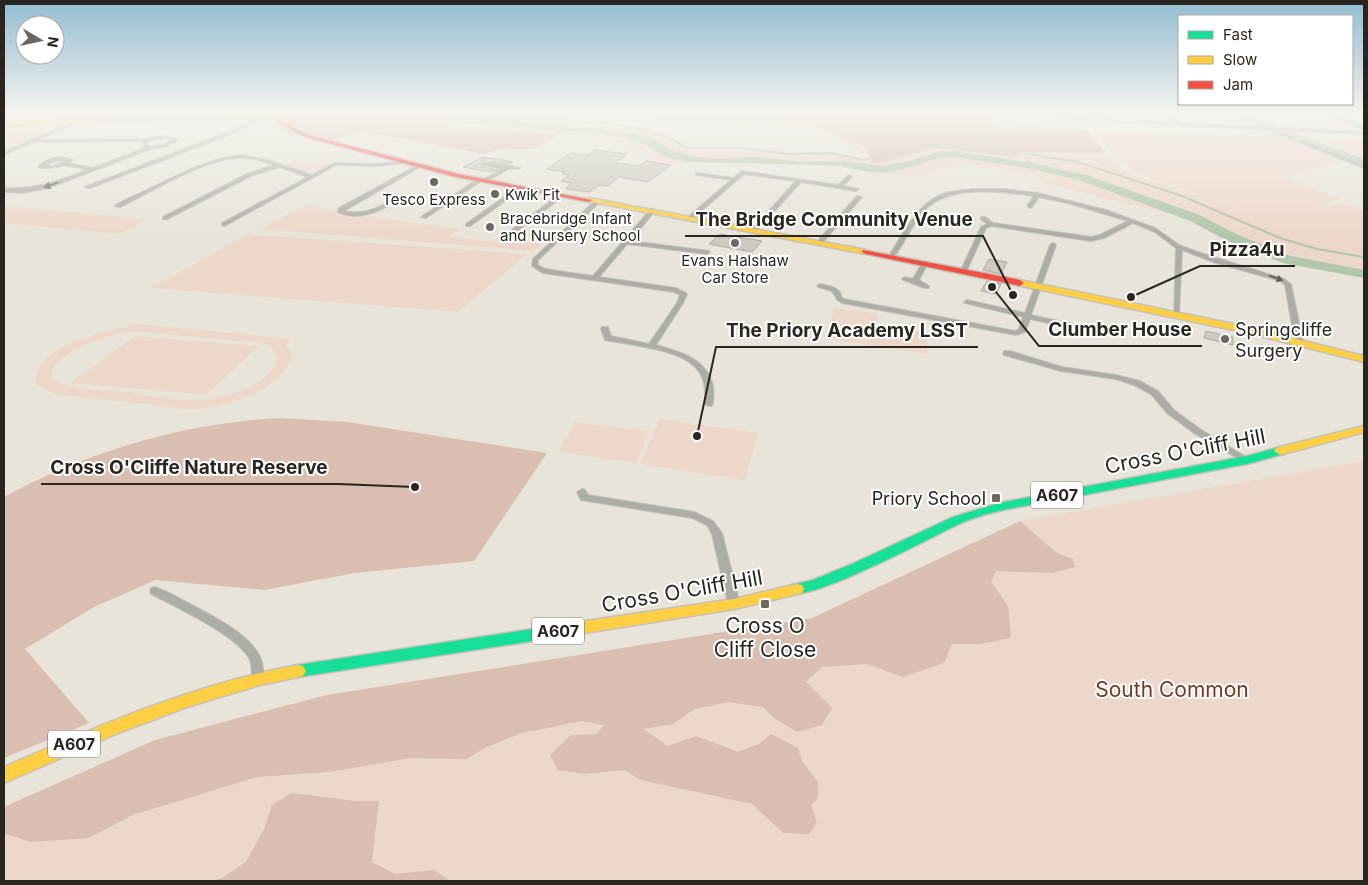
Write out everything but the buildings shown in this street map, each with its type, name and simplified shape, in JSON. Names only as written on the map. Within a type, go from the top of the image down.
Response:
[{"type":"main road","points":[[370,153],[483,180],[964,270],[1299,342],[1364,359]]},
{"type":"main road","name":"Cross O'Cliff Hill","points":[[4,775],[146,715],[213,690],[258,677],[734,604],[816,584],[857,568],[957,520],[1003,506],[1247,460],[1364,429]]},
{"type":"street","points":[[4,190],[34,190],[133,153]]},
{"type":"street","points":[[88,187],[178,153]]},
{"type":"street","points":[[1331,153],[1364,167]]},
{"type":"street","points":[[118,206],[200,168],[230,157],[244,156],[311,176]]},
{"type":"street","points":[[63,164],[71,160],[51,160],[40,165],[40,167],[53,167],[63,164],[93,169]]},
{"type":"street","points":[[224,224],[311,176],[339,163],[376,165],[405,162]]},
{"type":"street","points":[[484,164],[519,168]]},
{"type":"street","points":[[165,218],[249,176],[277,166]]},
{"type":"street","points":[[390,198],[396,199],[378,211],[362,214],[341,212],[341,209],[420,166]]},
{"type":"street","points":[[424,217],[483,180],[507,168]]},
{"type":"street","points":[[690,218],[739,174],[750,172],[856,189]]},
{"type":"street","points":[[698,174],[733,179]]},
{"type":"street","points":[[840,186],[848,177]]},
{"type":"street","points":[[755,230],[800,180]]},
{"type":"street","points":[[98,184],[105,185]]},
{"type":"street","points":[[468,224],[522,187]]},
{"type":"street","points":[[892,256],[926,206],[937,199],[963,192],[987,190],[1037,194],[1084,204],[1134,221],[1154,230],[1179,248],[1282,280],[1288,284],[1299,342]]},
{"type":"street","points":[[1030,206],[1037,194]]},
{"type":"street","points":[[510,233],[562,195]]},
{"type":"street","points":[[820,242],[859,197]]},
{"type":"street","points":[[598,201],[535,260],[535,266],[543,270],[676,290],[684,294],[680,304],[651,347]]},
{"type":"street","points":[[595,278],[652,211]]},
{"type":"street","points":[[983,218],[991,224],[1092,239],[1099,238],[1115,228],[1134,221]]},
{"type":"street","points":[[964,270],[984,228],[991,224]]},
{"type":"street","points":[[1066,236],[1069,228]]},
{"type":"street","points":[[627,242],[707,252]]},
{"type":"street","points":[[820,286],[838,292],[839,298],[842,301],[1004,332],[1016,332],[1022,330],[1053,245]]},
{"type":"street","points":[[1176,315],[1179,248]]},
{"type":"street","points":[[915,281],[925,262]]},
{"type":"street","points":[[905,279],[915,281],[927,287]]},
{"type":"street","points":[[967,302],[1088,330]]},
{"type":"street","points":[[605,329],[608,338],[682,355],[698,365],[711,391],[709,404]]},
{"type":"street","points":[[1007,353],[1061,369],[1116,377],[1137,383],[1155,394],[1171,412],[1197,431],[1247,460]]},
{"type":"street","points":[[1016,366],[1021,358]]},
{"type":"street","points":[[582,492],[584,498],[694,515],[710,523],[717,533],[734,604]]},
{"type":"street","points":[[155,591],[211,622],[244,644],[256,658],[258,677]]},
{"type":"green space","points":[[645,153],[833,153],[864,160],[870,159],[872,163],[878,162],[863,153],[1108,153],[1126,173],[1254,212],[1132,172],[1114,153],[1323,153],[1343,162],[1281,177],[1340,199],[1310,208],[1349,205],[1364,211],[1364,274],[1288,260],[1231,237],[1195,218],[1148,209],[1041,182],[1039,176],[974,165],[963,165],[926,173],[877,175],[837,163],[688,159],[680,165],[653,161]]},
{"type":"green space","points":[[1351,153],[1364,153],[1364,158]]},
{"type":"green space","points":[[295,160],[307,164],[333,163],[312,173],[283,165]]},
{"type":"green space","points":[[309,205],[345,215],[369,215],[372,217],[460,229],[448,237],[494,242],[497,238],[542,244],[534,251],[260,229],[300,207]]},
{"type":"green space","points":[[4,206],[147,219],[121,234],[4,223]]},
{"type":"green space","points":[[250,233],[255,235],[527,254],[458,312],[152,288]]},
{"type":"green space","points":[[834,308],[878,314],[877,326],[928,332],[927,354],[827,339]]},
{"type":"green space","points":[[137,324],[292,339],[286,345],[292,355],[287,368],[265,388],[235,401],[204,408],[190,409],[60,395],[46,390],[35,383],[36,373],[43,362],[66,346],[96,334]],"holes":[[[126,332],[262,343],[271,347],[277,358],[273,368],[265,377],[245,390],[220,397],[198,400],[180,400],[126,392],[78,388],[52,378],[53,368],[69,354],[86,344]]]},
{"type":"green space","points":[[135,336],[259,346],[206,395],[70,383]]},
{"type":"green space","points":[[660,419],[758,433],[745,480],[640,464]]},
{"type":"green space","points":[[575,422],[649,431],[636,463],[559,452]]},
{"type":"green space","name":"South Common","points":[[1364,461],[1364,881],[4,881],[4,807],[155,740],[327,695],[812,618],[1020,521]]},
{"type":"shaded area","points":[[660,153],[682,153],[716,159],[754,157],[805,162],[837,161],[869,165],[872,172],[854,166],[690,162],[668,158]]},
{"type":"shaded area","points":[[868,153],[916,153],[886,162],[872,163]]},
{"type":"shaded area","points":[[982,153],[1016,153],[1015,157]]},
{"type":"shaded area","points":[[280,418],[347,422],[547,453],[474,561],[355,573],[264,590],[156,580],[94,607],[25,649],[89,723],[4,758],[4,497],[69,466],[138,442],[208,426]]},
{"type":"shaded area","points":[[1020,521],[1057,553],[1073,559],[1075,567],[1052,573],[996,571],[991,582],[1008,606],[1011,638],[981,644],[952,644],[944,663],[903,677],[867,664],[822,667],[806,682],[832,708],[822,725],[797,732],[774,718],[763,707],[729,702],[695,709],[673,724],[643,729],[668,746],[696,736],[738,752],[759,744],[771,734],[798,748],[802,761],[818,782],[818,798],[811,805],[817,822],[809,834],[783,833],[752,804],[641,780],[624,770],[585,774],[558,770],[550,755],[571,735],[596,734],[604,725],[582,721],[522,733],[487,747],[466,759],[411,758],[329,772],[257,777],[133,815],[89,838],[31,842],[4,833],[4,807],[155,740],[327,695],[812,618]]},
{"type":"shaded area","points":[[291,793],[355,801],[379,801],[372,862],[395,874],[434,870],[450,881],[211,881],[222,878],[246,862],[264,829],[272,805]]},
{"type":"waterway","points":[[784,153],[819,153]]},
{"type":"waterway","points":[[833,153],[864,160],[900,153]]},
{"type":"waterway","points":[[1014,153],[1018,155]]},
{"type":"waterway","points":[[1339,153],[1364,163]]},
{"type":"waterway","points":[[844,164],[883,169],[915,163],[940,154],[954,154],[1033,166],[1082,177],[1195,218],[1231,237],[1288,260],[1364,274]]},
{"type":"waterway","points":[[1028,154],[1078,162],[1182,196],[1280,238],[1317,249],[1364,257]]},
{"type":"waterway","points":[[1028,161],[1033,166]]},
{"type":"traffic: fast","points":[[797,589],[816,584],[857,568],[957,520],[1003,506],[1247,460],[1280,451]]},
{"type":"traffic: fast","points":[[298,671],[579,628]]},
{"type":"traffic: slow","points":[[589,200],[866,252]]},
{"type":"traffic: slow","points":[[1020,283],[1248,330],[1364,359]]},
{"type":"traffic: slow","points":[[1280,451],[1364,429]]},
{"type":"traffic: slow","points":[[579,628],[734,604],[797,589]]},
{"type":"traffic: slow","points":[[4,775],[112,728],[185,700],[260,678],[298,671]]},
{"type":"traffic: jam","points":[[372,153],[458,176],[589,200]]},
{"type":"traffic: jam","points":[[866,252],[1020,283]]},
{"type":"place","name":"Tesco Express","points":[[434,182]]},
{"type":"place","name":"Kwik Fit","points":[[495,194]]},
{"type":"place","name":"Bracebridge Infant and Nursery School","points":[[490,227]]},
{"type":"place","name":"Evans Halshaw Car Store","points":[[735,243]]},
{"type":"place","name":"Clumber House","points":[[992,287]]},
{"type":"place","name":"The Bridge Community Venue","points":[[1013,295]]},
{"type":"place","name":"Pizza4u","points":[[1131,297]]},
{"type":"place","name":"Springcliffe Surgery","points":[[1225,339]]},
{"type":"place","name":"The Priory Academy LSST","points":[[697,436]]},
{"type":"place","name":"Cross O'Cliffe Nature Reserve","points":[[415,487]]},
{"type":"place","name":"Priory School","points":[[996,498]]},
{"type":"place","name":"Cross O Cliff Close","points":[[765,604]]}]
